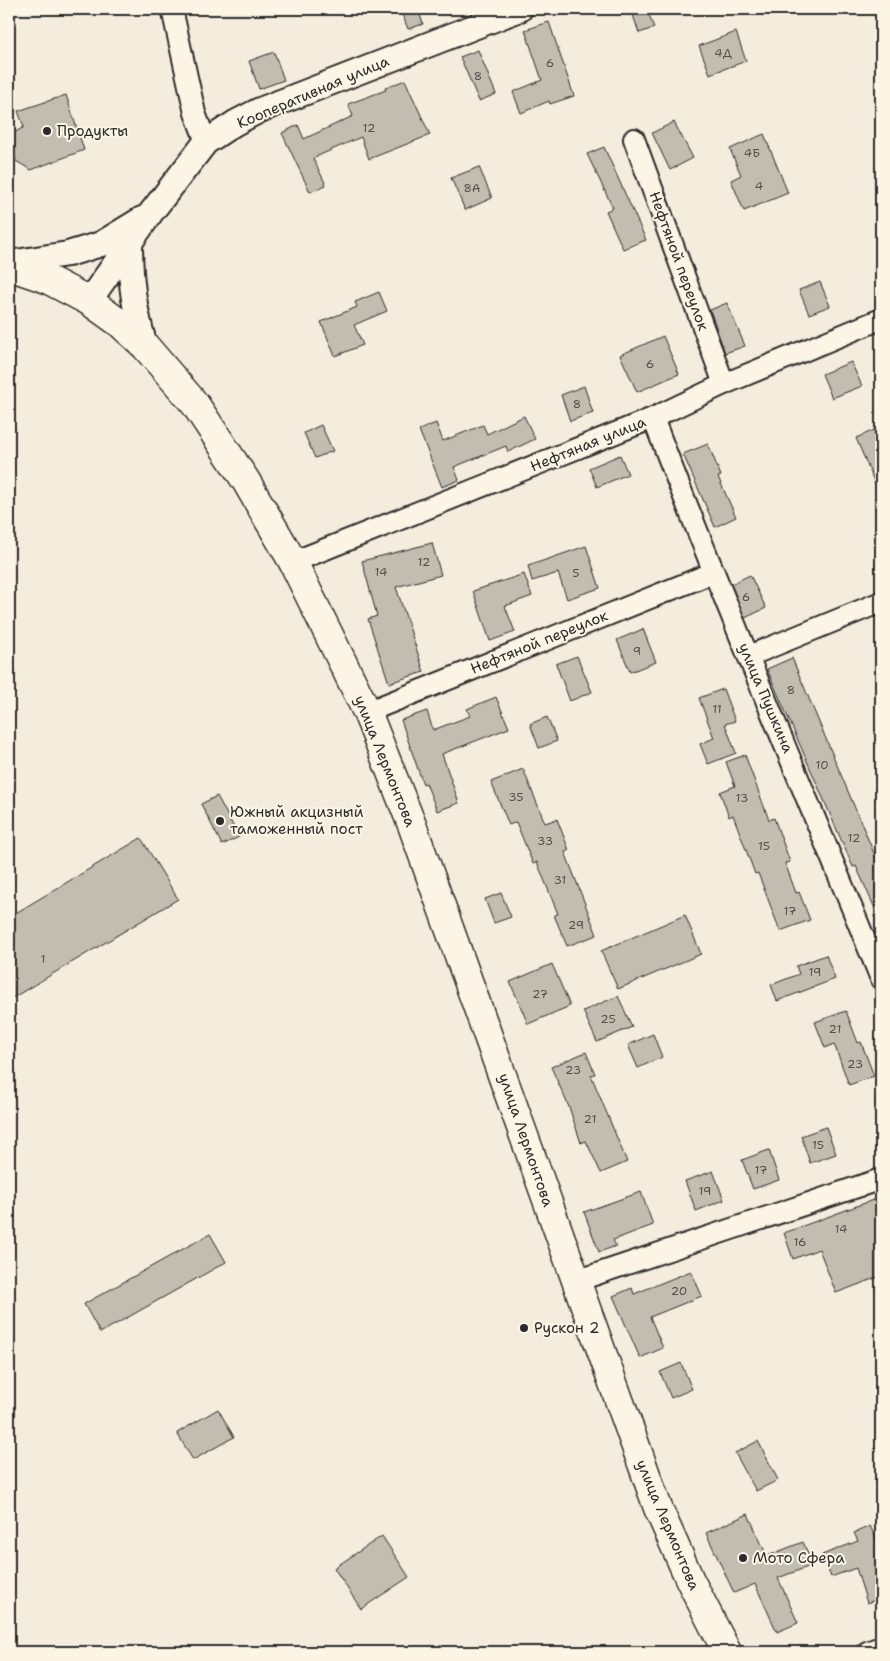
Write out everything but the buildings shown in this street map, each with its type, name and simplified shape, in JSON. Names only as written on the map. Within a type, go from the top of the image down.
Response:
[{"type":"main road","points":[[9,265],[48,279],[89,300]]},
{"type":"main road","name":"улица Лермонтова","points":[[89,300],[121,324],[145,346],[194,404],[246,481],[293,562],[367,712],[412,825],[497,1057],[658,1508],[690,1580],[727,1652]]},
{"type":"street","points":[[172,9],[195,113],[206,142]]},
{"type":"street","name":"Кооперативная улица","points":[[89,300],[150,214],[206,142],[235,123],[260,110],[520,9]]},
{"type":"street","name":"Нефтяной переулок","points":[[634,139],[724,384]]},
{"type":"street","points":[[9,265],[68,254],[101,244],[150,214]]},
{"type":"street","points":[[130,242],[131,286],[134,310],[145,346]]},
{"type":"street","name":"Нефтяная улица","points":[[293,562],[653,418],[724,384],[881,318]]},
{"type":"street","name":"улица Пушкина","points":[[653,418],[712,573],[749,656],[881,979]]},
{"type":"street","name":"Нефтяной переулок","points":[[367,712],[712,573]]},
{"type":"street","points":[[749,656],[881,602]]},
{"type":"street","points":[[576,1281],[881,1179]]},
{"type":"street","points":[[867,1652],[881,1646]]},
{"type":"place","name":"Продукты","points":[[47,131]]},
{"type":"place","name":"Южный акцизный таможенный пост","points":[[220,821]]},
{"type":"place","name":"Рускон 2","points":[[524,1328]]},
{"type":"place","name":"Мото Сфера","points":[[743,1558]]}]
